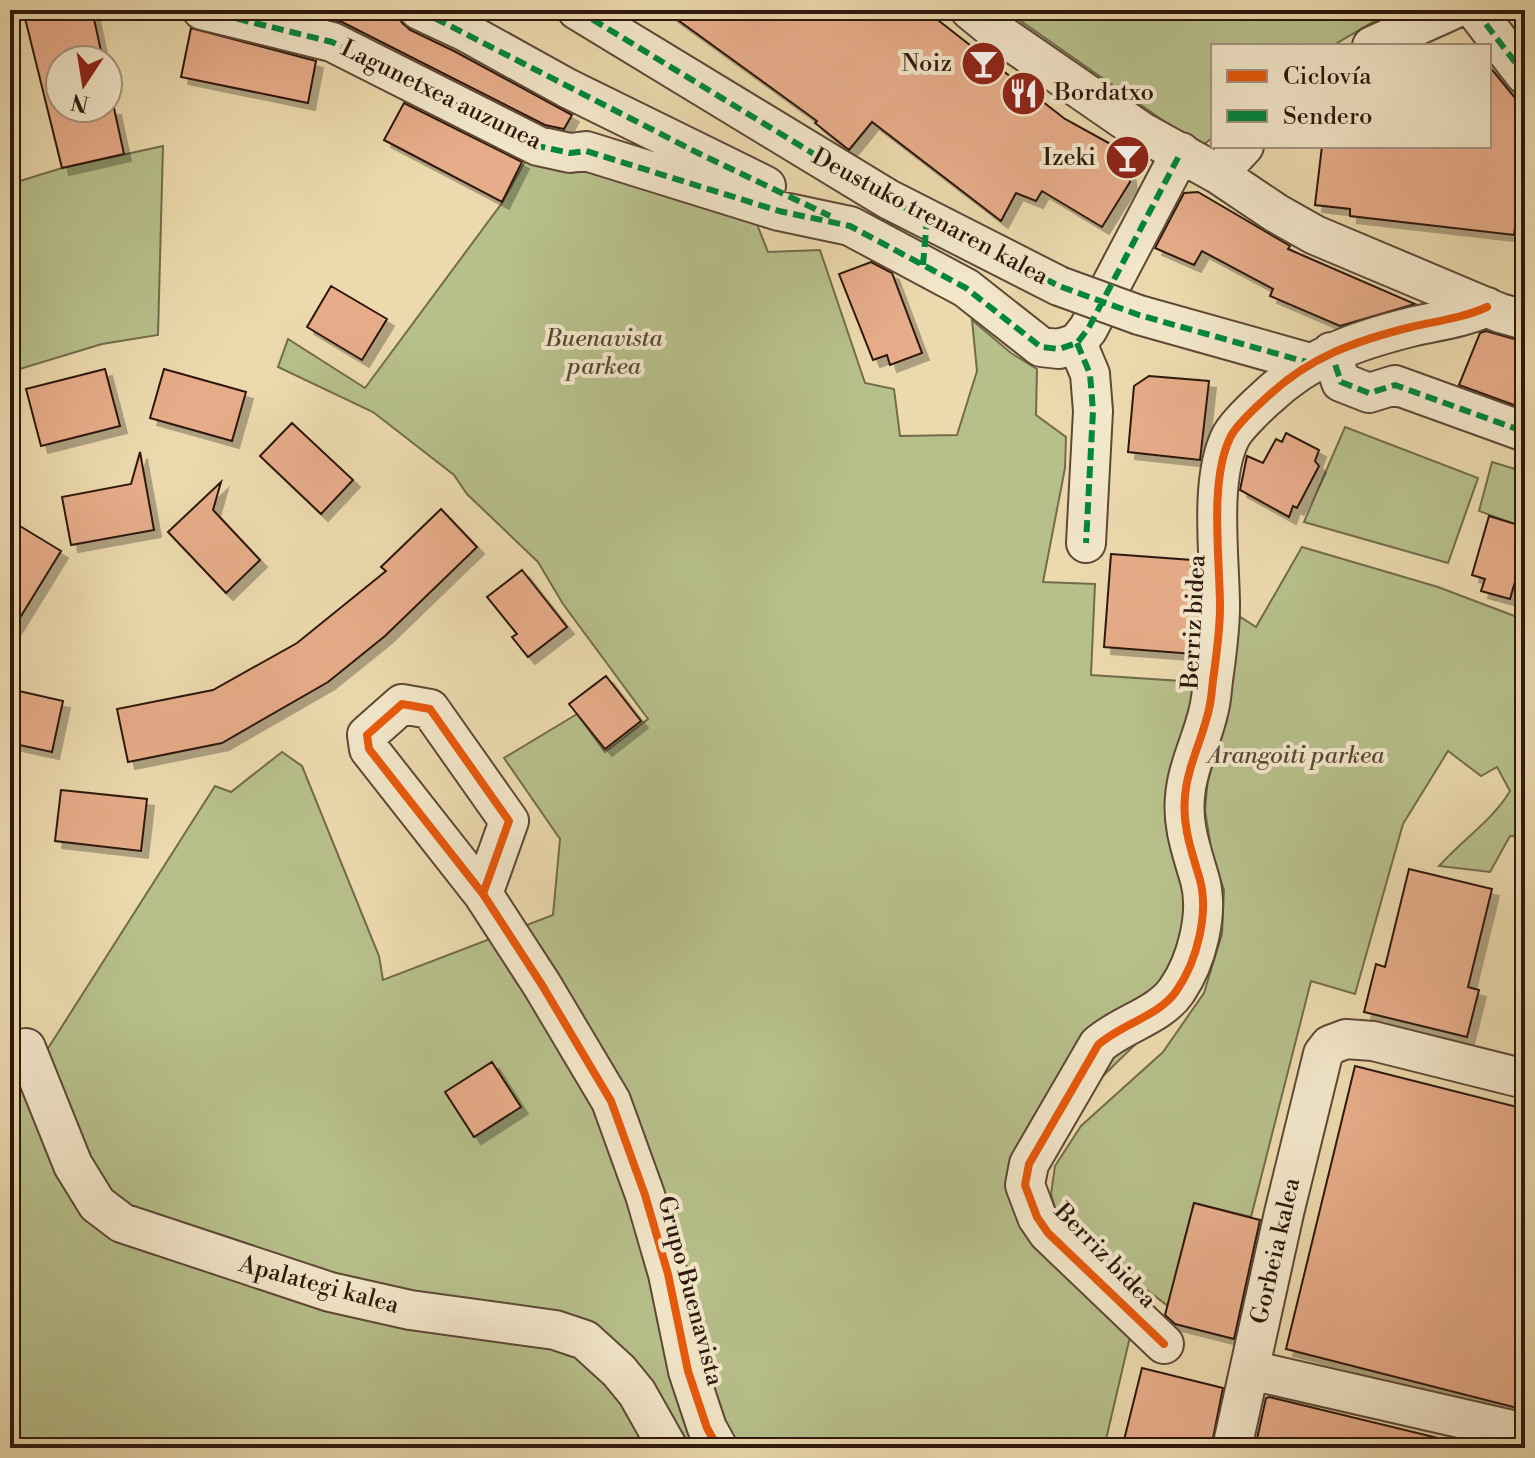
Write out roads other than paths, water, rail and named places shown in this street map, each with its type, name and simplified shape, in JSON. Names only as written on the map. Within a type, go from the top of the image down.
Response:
[{"type":"street","name":"Lagunetxea auzunea","points":[[202,10],[332,42],[538,146],[570,153],[586,151],[689,167]]},
{"type":"street","points":[[419,10],[689,167],[779,211],[850,226],[966,288],[1041,347],[1059,349],[1077,343],[1088,329],[1181,152]]},
{"type":"street","name":"Deustuko trenaren kalea","points":[[577,10],[888,199],[1059,286],[1139,315],[1320,358]]},
{"type":"street","points":[[970,10],[1142,132],[1218,174],[1315,235],[1525,320]]},
{"type":"street","points":[[1376,44],[1452,10]]},
{"type":"street","points":[[1475,10],[1525,75]]},
{"type":"street","points":[[1218,174],[1242,148]]},
{"type":"street","points":[[923,265],[927,219]]},
{"type":"street","name":"Berriz bidea","points":[[1164,1344],[1048,1233],[1037,1217],[1025,1185],[1029,1164],[1098,1045],[1113,1032],[1152,1011],[1176,993],[1187,972],[1202,918],[1201,882],[1190,853],[1185,795],[1209,708],[1218,647],[1218,509],[1221,471],[1230,437],[1267,397],[1320,358],[1344,345],[1468,315],[1487,307]]},
{"type":"street","points":[[1077,343],[1090,374],[1093,411],[1086,543]]},
{"type":"street","points":[[1320,358],[1341,382],[1354,389],[1369,393],[1395,385],[1525,432]]},
{"type":"street","name":"Grupo Buenavista","points":[[483,894],[509,821],[430,709],[402,704],[367,735],[369,749],[483,894],[611,1101],[645,1195],[668,1274],[688,1371],[707,1428],[718,1448]]},
{"type":"street","name":"Gorbeia kalea","points":[[1232,1448],[1284,1213],[1323,1054],[1330,1045],[1346,1039],[1373,1041],[1525,1079]]},
{"type":"street","name":"Apalategi kalea","points":[[26,1048],[73,1165],[97,1204],[122,1223],[330,1292],[410,1310],[555,1330],[585,1340],[619,1371],[637,1393],[668,1448]]},
{"type":"street","points":[[1250,1370],[1525,1433]]},
{"type":"place","name":"Noiz","points":[[983,64]]},
{"type":"place","name":"Bordatxo","points":[[1023,93]]},
{"type":"place","name":"Izeki","points":[[1127,158]]},
{"type":"park label","name":"Buenavista parkea","points":[[604,353]]},
{"type":"park label","name":"Arangoiti parkea","points":[[1296,756]]}]
